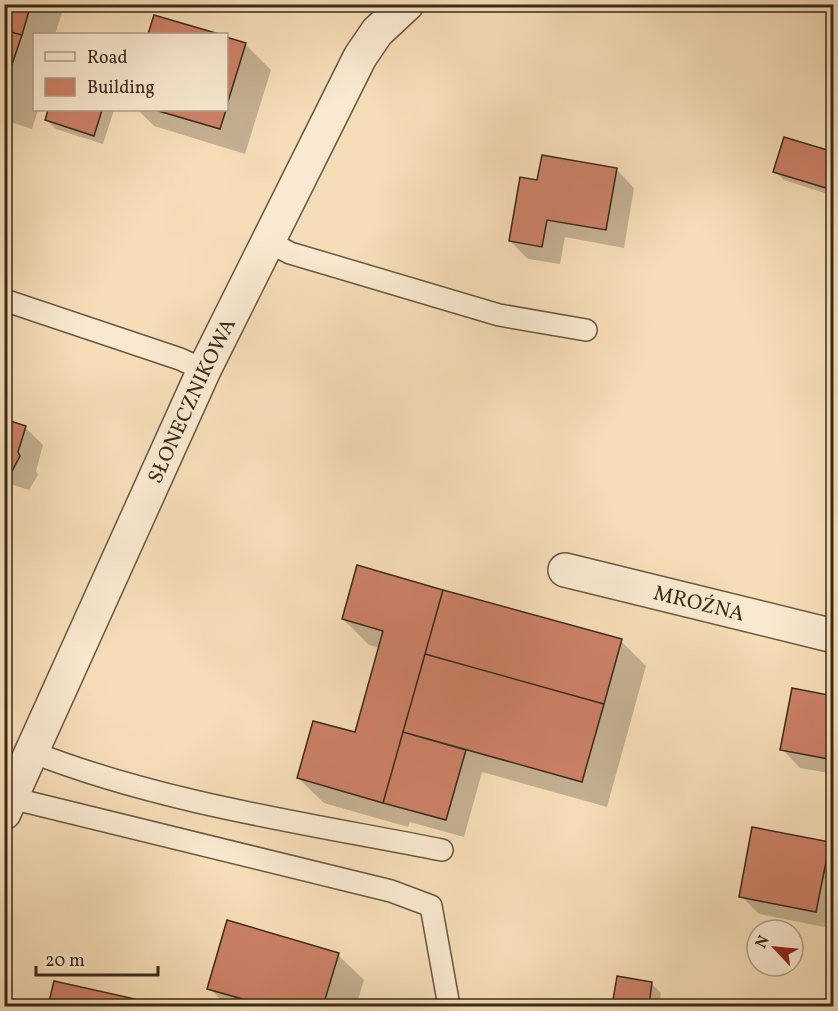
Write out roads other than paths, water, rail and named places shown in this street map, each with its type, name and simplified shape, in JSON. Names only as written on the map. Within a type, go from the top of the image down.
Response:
[{"type":"street","name":"SŁONECZNIKOWA","points":[[8,805],[204,370],[267,241],[360,57],[377,32],[407,4]]},
{"type":"street","name":"MROŹNA","points":[[565,570],[834,636]]},
{"type":"lane","points":[[267,241],[290,253],[499,315],[586,330]]},
{"type":"lane","points":[[4,300],[180,359],[204,370]]},
{"type":"lane","points":[[32,752],[77,769],[223,807],[442,850]]},
{"type":"lane","points":[[8,805],[391,891],[431,906],[449,1006]]}]
